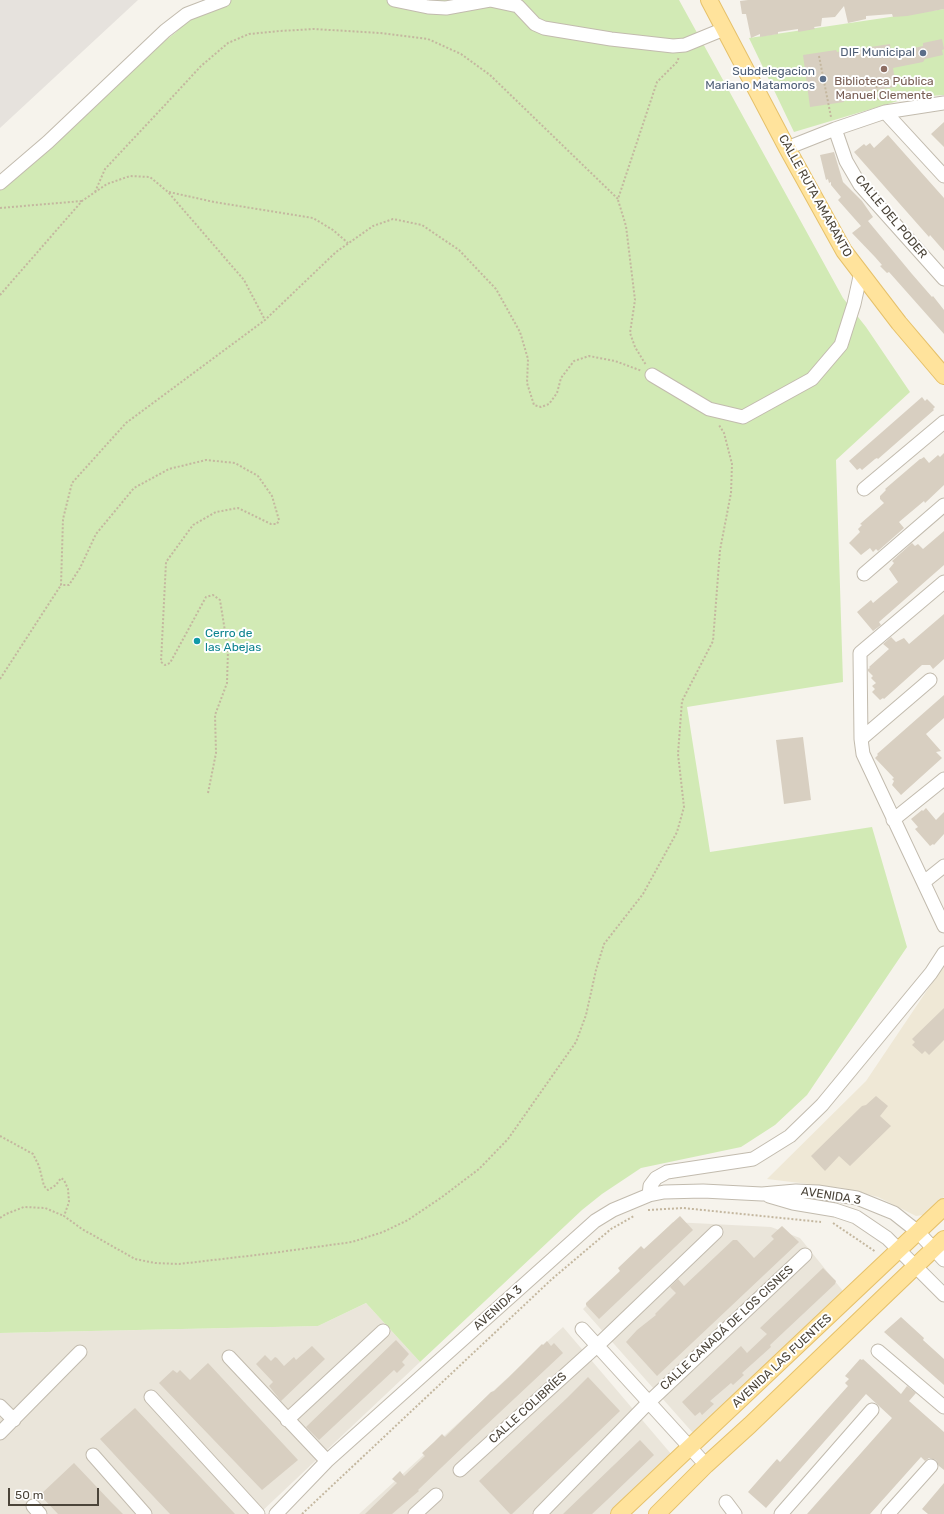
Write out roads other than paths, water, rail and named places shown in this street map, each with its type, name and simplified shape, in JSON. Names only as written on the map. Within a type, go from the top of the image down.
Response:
[{"type":"main road","name":"CALLE RUTA AMARANTO","points":[[709,0],[787,148],[844,251],[899,324],[944,376]]},
{"type":"main road","name":"AVENIDA LAS FUENTES","points":[[619,1514],[944,1207]]},
{"type":"main road","name":"AVENIDA LAS FUENTES","points":[[657,1514],[706,1465],[939,1244]]},
{"type":"street","points":[[0,183],[48,142],[165,31],[187,14],[224,0]]},
{"type":"street","points":[[394,0],[428,7],[446,8],[490,0],[518,6],[535,24],[544,28],[611,39],[673,46],[685,45],[724,29]]},
{"type":"street","points":[[787,148],[882,108],[944,103]]},
{"type":"street","points":[[882,108],[944,176]]},
{"type":"street","name":"CALLE DEL PODER","points":[[835,128],[846,162],[860,185],[944,279]]},
{"type":"street","points":[[652,375],[709,408],[744,417],[812,378],[842,345],[854,304],[860,272]]},
{"type":"street","points":[[864,489],[944,422]]},
{"type":"street","points":[[864,574],[944,505]]},
{"type":"street","points":[[944,582],[860,653],[861,739],[863,754],[944,926]]},
{"type":"street","points":[[861,739],[930,680]]},
{"type":"street","points":[[893,820],[944,779]]},
{"type":"street","points":[[924,882],[944,866]]},
{"type":"street","points":[[649,1195],[650,1186],[656,1178],[667,1172],[753,1158],[790,1136],[822,1105],[931,973],[944,953]]},
{"type":"street","name":"AVENIDA 3","points":[[276,1514],[327,1461],[595,1221],[613,1210],[649,1195],[664,1192],[703,1191],[762,1194],[796,1191],[818,1192],[857,1198],[894,1213],[918,1232],[939,1244],[944,1260]]},
{"type":"street","name":"AVENIDA 3","points":[[762,1194],[793,1203],[840,1212],[856,1217],[887,1238],[944,1295]]},
{"type":"street","points":[[840,1212],[844,1196]]},
{"type":"street","name":"CALLE COLIBRÍES","points":[[460,1470],[597,1346],[716,1232]]},
{"type":"street","name":"CALLE CANADÁ DE LOS CISNES","points":[[540,1514],[649,1402],[805,1255]]},
{"type":"street","points":[[582,1329],[706,1465]]},
{"type":"street","points":[[287,1420],[383,1330]]},
{"type":"street","points":[[878,1351],[944,1407]]},
{"type":"street","points":[[0,1433],[80,1352]]},
{"type":"street","points":[[229,1357],[327,1461]]},
{"type":"street","points":[[151,1397],[258,1514]]},
{"type":"street","points":[[0,1406],[14,1420]]},
{"type":"street","points":[[781,1514],[872,1410]]},
{"type":"street","points":[[93,1455],[145,1514]]},
{"type":"street","points":[[888,1514],[931,1466]]},
{"type":"street","points":[[415,1514],[436,1495]]},
{"type":"street","points":[[726,1502],[735,1514]]},
{"type":"place","name":"DIF Municipal","points":[[923,53]]},
{"type":"place","name":"Biblioteca Pública Manuel Clemente","points":[[884,69]]},
{"type":"place","name":"Subdelegacion Mariano Matamoros","points":[[823,79]]},
{"type":"place","name":"Cerro de las Abejas","points":[[197,641]]}]
